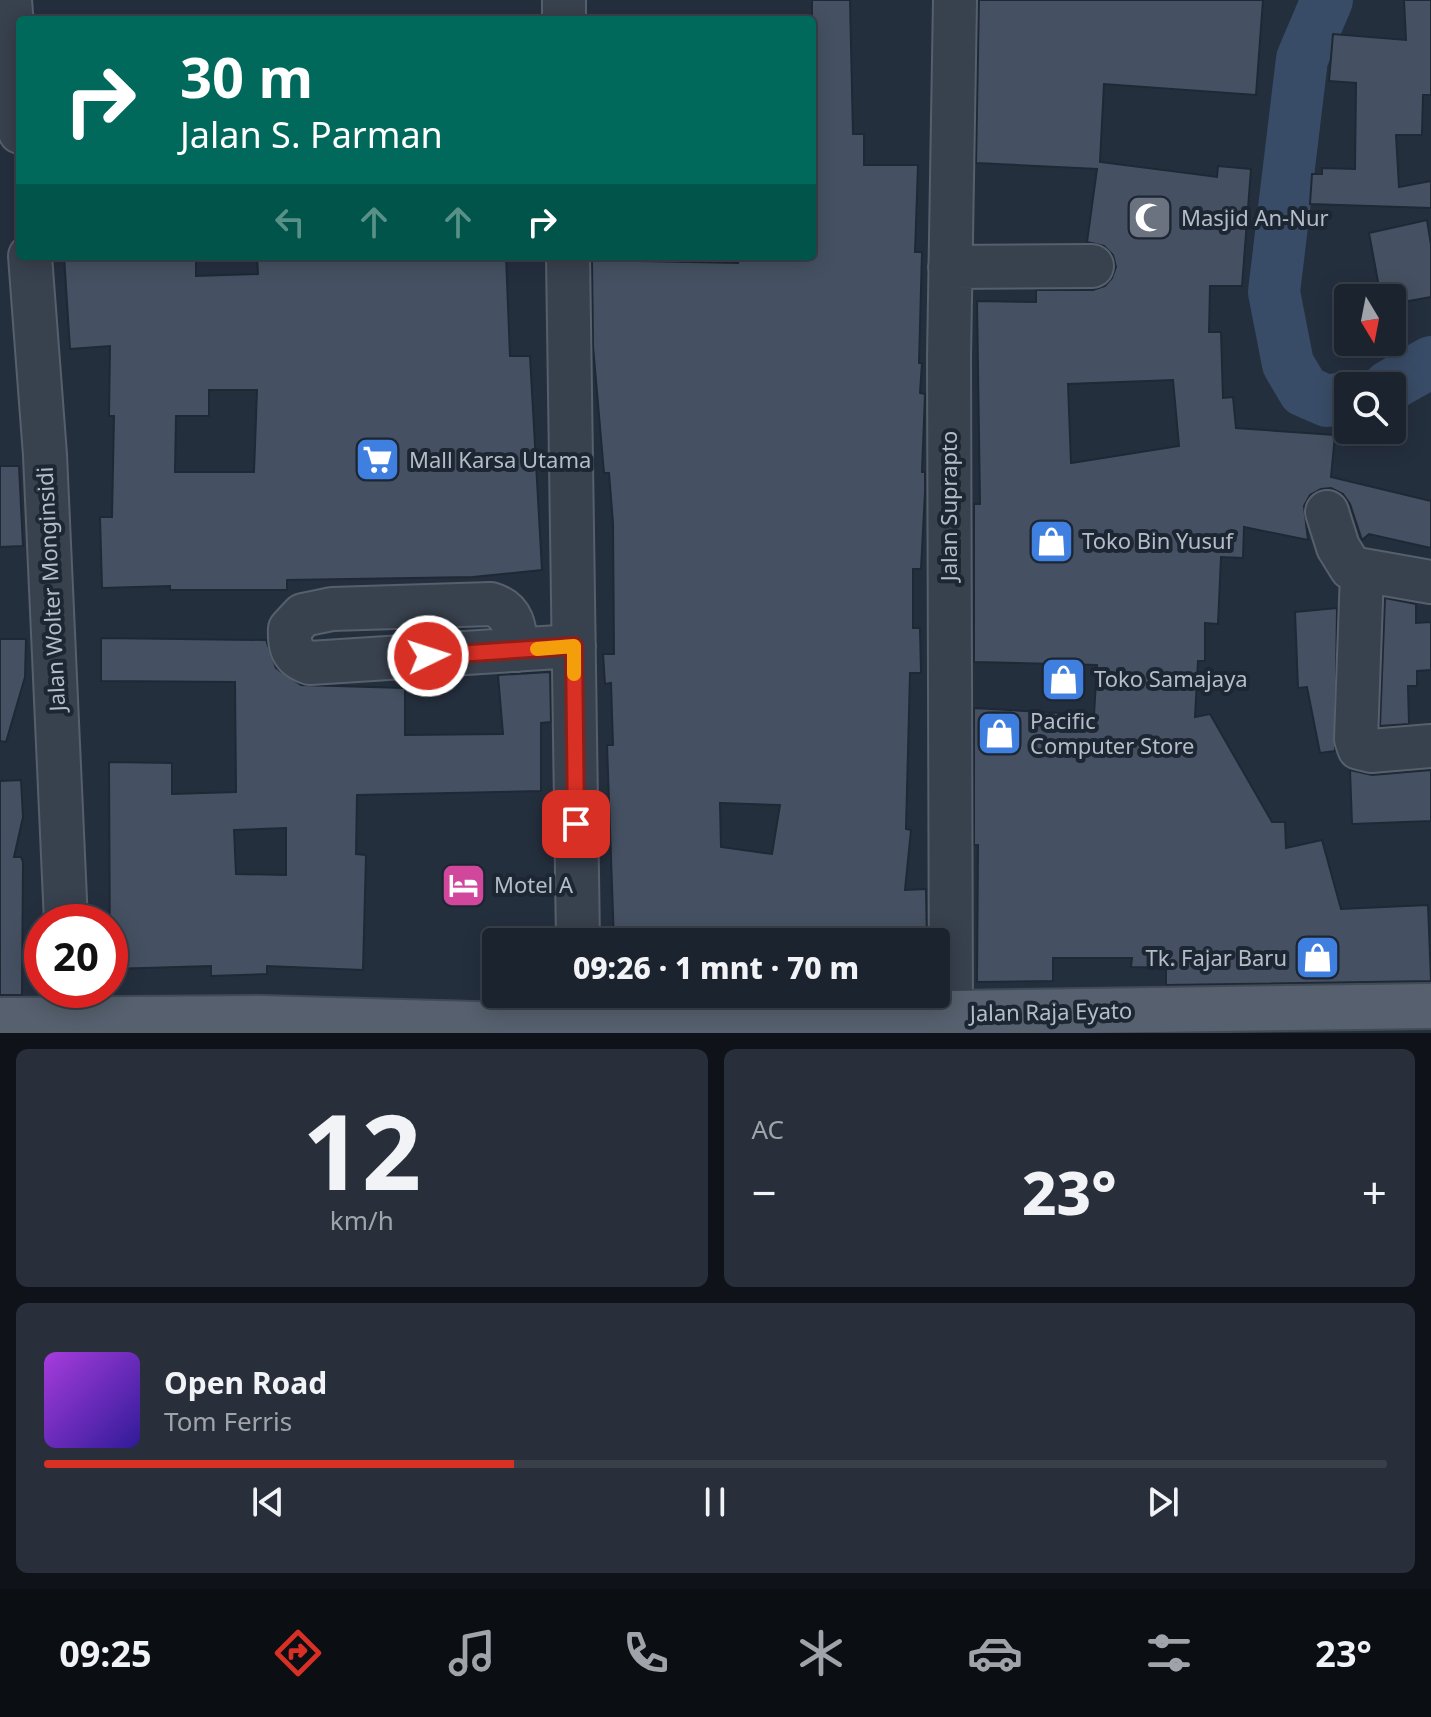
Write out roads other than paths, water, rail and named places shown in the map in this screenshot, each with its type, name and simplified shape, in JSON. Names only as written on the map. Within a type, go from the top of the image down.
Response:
[{"type":"main road","name":"Jalan Raja Eyato","points":[[0,1020],[70,1014],[261,1025],[579,1018],[972,1020],[1431,1006]]},
{"type":"street","points":[[10,0],[16,79]]},
{"type":"street","name":"Jalan Suprapto","points":[[955,0],[950,267],[972,1020]]},
{"type":"street","name":"Jalan Wolter Monginsidi","points":[[30,260],[45,455],[65,904]]},
{"type":"street","points":[[568,260],[578,928]]},
{"type":"street","points":[[950,267],[1092,266]]},
{"type":"street","points":[[1327,512],[1338,547],[1351,568],[1362,573],[1431,582]]},
{"type":"street","points":[[1362,573],[1357,668],[1359,748],[1371,751],[1431,746]]},
{"type":"street","points":[[517,650],[574,646]]},
{"type":"waterway","points":[[1327,0],[1302,59],[1274,292],[1288,364],[1304,391],[1327,401],[1334,400]]},
{"type":"waterway","points":[[1406,376],[1431,362]]},
{"type":"place","name":"Masjid An-Nur","points":[[1150,218]]},
{"type":"place","name":"Mall Karsa Utama","points":[[378,460]]},
{"type":"place","name":"Toko Bin Yusuf","points":[[1051,541]]},
{"type":"place","name":"Toko Samajaya","points":[[1063,679]]},
{"type":"place","name":"Pacific Computer Store","points":[[999,734]]},
{"type":"place","name":"Motel A","points":[[463,885]]},
{"type":"place","name":"Tk. Fajar Baru","points":[[1318,958]]}]
